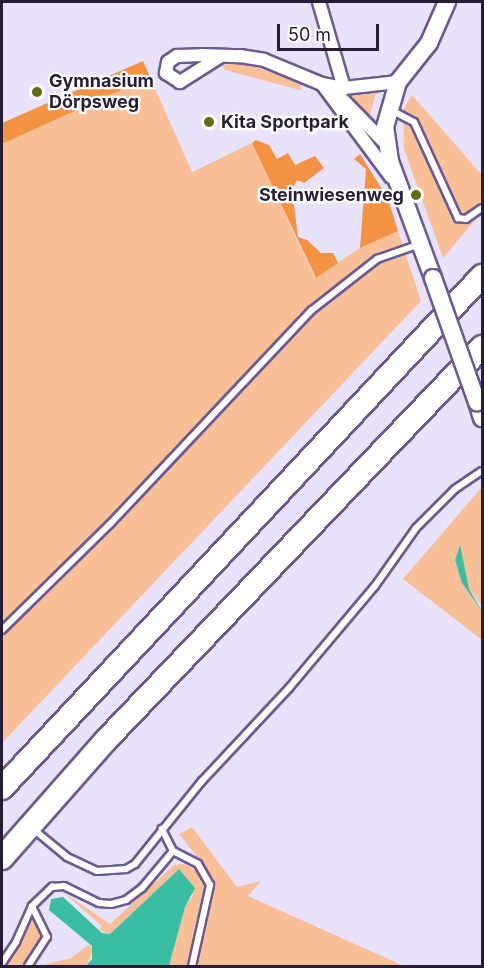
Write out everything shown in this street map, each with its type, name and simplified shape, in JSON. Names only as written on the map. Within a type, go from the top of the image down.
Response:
[{"type":"highway","points":[[6,779],[483,276]]},
{"type":"highway","points":[[2,858],[192,648],[483,346]]},
{"type":"street","points":[[319,2],[344,88]]},
{"type":"street","points":[[447,2],[429,43],[398,82],[387,109],[386,144],[480,410]]},
{"type":"street","points":[[221,56],[264,60],[322,84],[344,88],[398,82]]},
{"type":"street","points":[[322,84],[351,105],[386,144]]},
{"type":"street","points":[[322,84],[401,191]]},
{"type":"lane","points":[[387,109],[414,122],[458,218],[466,219],[483,208]]},
{"type":"lane","points":[[2,630],[110,524],[312,310],[377,259],[420,244]]},
{"type":"lane","points":[[30,826],[67,857],[97,871],[126,869],[135,864],[162,829],[375,586],[416,528],[455,489],[483,471]]},
{"type":"lane","points":[[162,829],[173,850],[198,864],[210,885],[192,966]]},
{"type":"lane","points":[[2,963],[16,942],[32,906],[52,887],[64,886],[99,903],[120,903],[142,888],[173,850]]},
{"type":"lane","points":[[28,966],[46,937],[32,906]]},
{"type":"shaded area","points":[[143,61],[150,77],[2,144],[2,123]]},
{"type":"shaded area","points":[[242,63],[302,82],[300,90],[225,70],[222,65]]},
{"type":"shaded area","points":[[150,77],[192,172],[252,143],[315,278],[360,248],[398,231],[421,301],[2,743],[2,144]]},
{"type":"shaded area","points":[[376,92],[369,119],[348,96],[351,93]]},
{"type":"shaded area","points":[[412,95],[482,175],[482,212],[443,258],[404,149],[403,110]]},
{"type":"shaded area","points":[[256,140],[269,145],[277,159],[288,153],[295,165],[315,156],[324,168],[304,183],[297,180],[292,190],[298,237],[307,240],[321,253],[333,253],[338,263],[316,278],[252,143]]},
{"type":"shaded area","points":[[360,154],[388,199],[398,231],[360,248],[366,169],[354,159]]},
{"type":"shaded area","points":[[482,487],[482,606],[469,589],[459,547],[455,560],[462,583],[482,611],[482,640],[403,579]]},
{"type":"shaded area","points":[[460,545],[469,589],[482,611],[462,583],[455,560]]},
{"type":"shaded area","points":[[192,827],[237,887],[261,881],[248,896],[404,966],[196,966],[215,885],[207,869],[179,834]]},
{"type":"shaded area","points":[[185,864],[201,874],[206,893],[187,966],[169,966],[185,907],[193,895],[179,869],[110,934],[99,930],[102,926],[63,892],[110,924],[174,865]]},
{"type":"shaded area","points":[[179,869],[195,888],[185,907],[169,966],[86,966],[92,959],[92,946],[49,910],[51,899],[63,897],[102,933],[110,934]]},
{"type":"shaded area","points":[[35,915],[42,934],[37,948],[23,966],[5,966]]},
{"type":"shaded area","points":[[88,945],[94,949],[86,966],[39,966],[71,958]]},
{"type":"place","name":"Gymnasium Dörpsweg","points":[[37,92]]},
{"type":"place","name":"Kita Sportpark","points":[[209,122]]},
{"type":"place","name":"Steinwiesenweg","points":[[416,195]]}]
